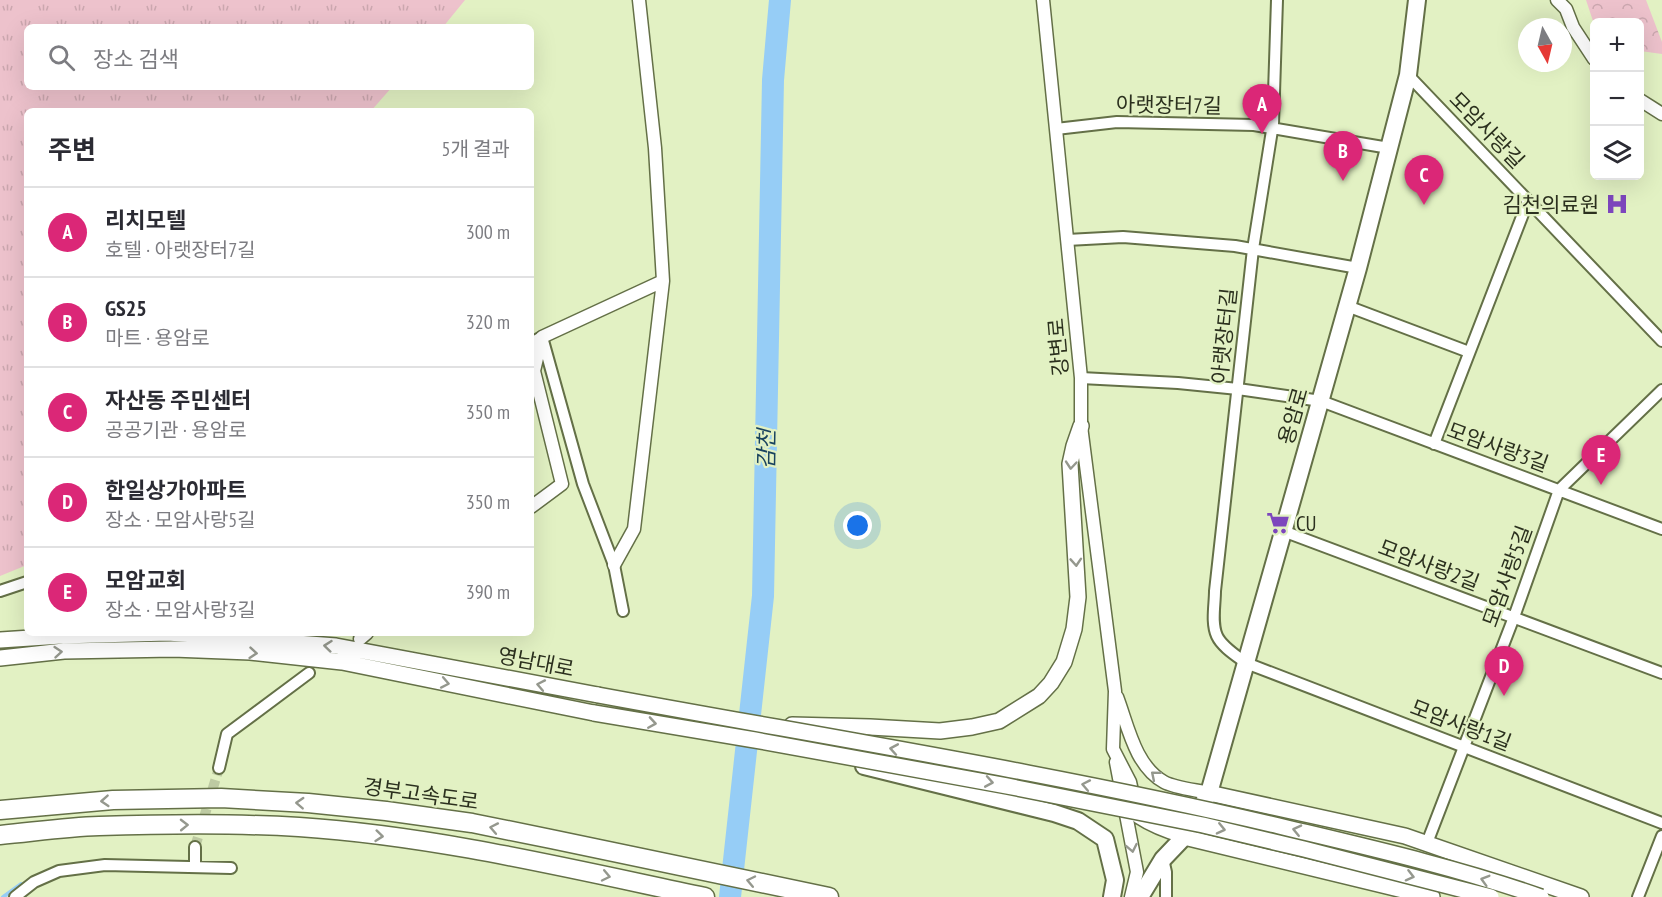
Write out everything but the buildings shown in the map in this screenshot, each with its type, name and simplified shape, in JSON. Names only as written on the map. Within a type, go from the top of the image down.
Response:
[{"type":"highway","name":"경부고속도로","points":[[0,810],[113,800],[221,798],[308,803],[386,811],[472,823],[551,838],[829,897]]},
{"type":"highway","points":[[0,835],[97,826],[299,827],[392,837],[492,852],[705,897]]},
{"type":"main road","name":"용암로","points":[[1140,897],[1163,859],[1184,837],[1209,793],[1358,268],[1408,75],[1417,0]]},
{"type":"main road","points":[[756,732],[870,727],[940,731],[972,727],[999,721],[1039,696],[1051,683],[1064,662],[1074,629],[1078,597],[1070,464],[1081,426]]},
{"type":"main road","name":"영남대로","points":[[0,640],[61,636]]},
{"type":"main road","name":"영남대로","points":[[207,636],[336,646],[598,695],[756,732]]},
{"type":"main road","name":"영남대로","points":[[0,658],[75,651],[173,649],[250,652],[342,662],[594,713],[756,732]]},
{"type":"main road","points":[[756,732],[1078,820],[1105,839],[1114,889]]},
{"type":"main road","points":[[756,732],[1203,825],[1491,897]]},
{"type":"main road","points":[[756,732],[1010,770],[1206,809],[1444,868],[1541,897]]},
{"type":"main road","points":[[1209,793],[1406,836],[1581,897]]},
{"type":"main road","points":[[1184,837],[1432,897]]},
{"type":"street","points":[[614,565],[634,529],[663,281],[655,148],[639,0]]},
{"type":"street","name":"강변로","points":[[1043,0],[1081,378],[1081,426],[1115,691],[1113,749],[1130,782],[1138,817],[1151,826],[1184,837]]},
{"type":"street","name":"아랫장터길","points":[[1246,663],[1217,637],[1214,624],[1215,591],[1253,249],[1273,128],[1277,0]]},
{"type":"street","points":[[1557,0],[1566,9],[1573,27],[1590,54]]},
{"type":"street","name":"모암사랑길","points":[[1408,75],[1662,341]]},
{"type":"street","points":[[1644,103],[1662,114]]},
{"type":"street","name":"아랫장터7길","points":[[1056,129],[1117,122],[1254,125],[1389,148]]},
{"type":"street","points":[[1434,444],[1528,201]]},
{"type":"street","points":[[1067,240],[1123,237],[1235,246],[1358,268]]},
{"type":"street","points":[[536,340],[663,281]]},
{"type":"street","points":[[1347,306],[1469,352]]},
{"type":"street","points":[[534,505],[562,484],[534,371],[536,340]]},
{"type":"street","points":[[536,340],[583,484],[614,565],[623,611]]},
{"type":"street","name":"모암사랑3길","points":[[1081,378],[1178,383],[1321,401],[1662,529]]},
{"type":"street","name":"모암사랑5길","points":[[1427,843],[1514,618],[1559,490],[1662,390]]},
{"type":"street","name":"모암사랑2길","points":[[1283,531],[1662,673]]},
{"type":"street","points":[[0,591],[24,583]]},
{"type":"street","name":"모암사랑1길","points":[[1246,663],[1662,823]]},
{"type":"street","points":[[219,768],[227,734],[309,673]]},
{"type":"street","name":"강변로","points":[[1115,691],[1138,754],[1150,772],[1166,783],[1209,793]]},
{"type":"street","points":[[1113,749],[1137,872],[1131,897]]},
{"type":"street","points":[[1638,897],[1662,836]]},
{"type":"street","points":[[195,847],[195,866]]},
{"type":"street","points":[[1163,859],[1167,872],[1166,897]]},
{"type":"street","points":[[15,897],[34,882],[59,871],[105,865],[231,868]]},
{"type":"green space","points":[[0,0],[465,0],[445,24],[24,24],[24,90],[389,90],[374,108],[24,108],[24,566],[0,576]]},
{"type":"green space","points":[[1586,0],[1646,0],[1662,42],[1662,54],[1644,52],[1644,18],[1592,18]]},
{"type":"waterway","name":"감천","points":[[730,897],[763,596],[773,80],[780,0]]},
{"type":"waterway","points":[[3,897],[21,884]]},
{"type":"tunnel","points":[[195,847],[219,768]]},
{"type":"place","name":"리치모텔","points":[[1262,134]]},
{"type":"place","name":"GS25","points":[[1343,181]]},
{"type":"place","name":"김천의료원","points":[[1617,204]]},
{"type":"place","name":"자산동 주민센터","points":[[1424,205]]},
{"type":"place","name":"모암교회","points":[[1601,485]]},
{"type":"place","name":"CU","points":[[1278,523]]},
{"type":"place","name":"한일상가아파트","points":[[1504,696]]}]
